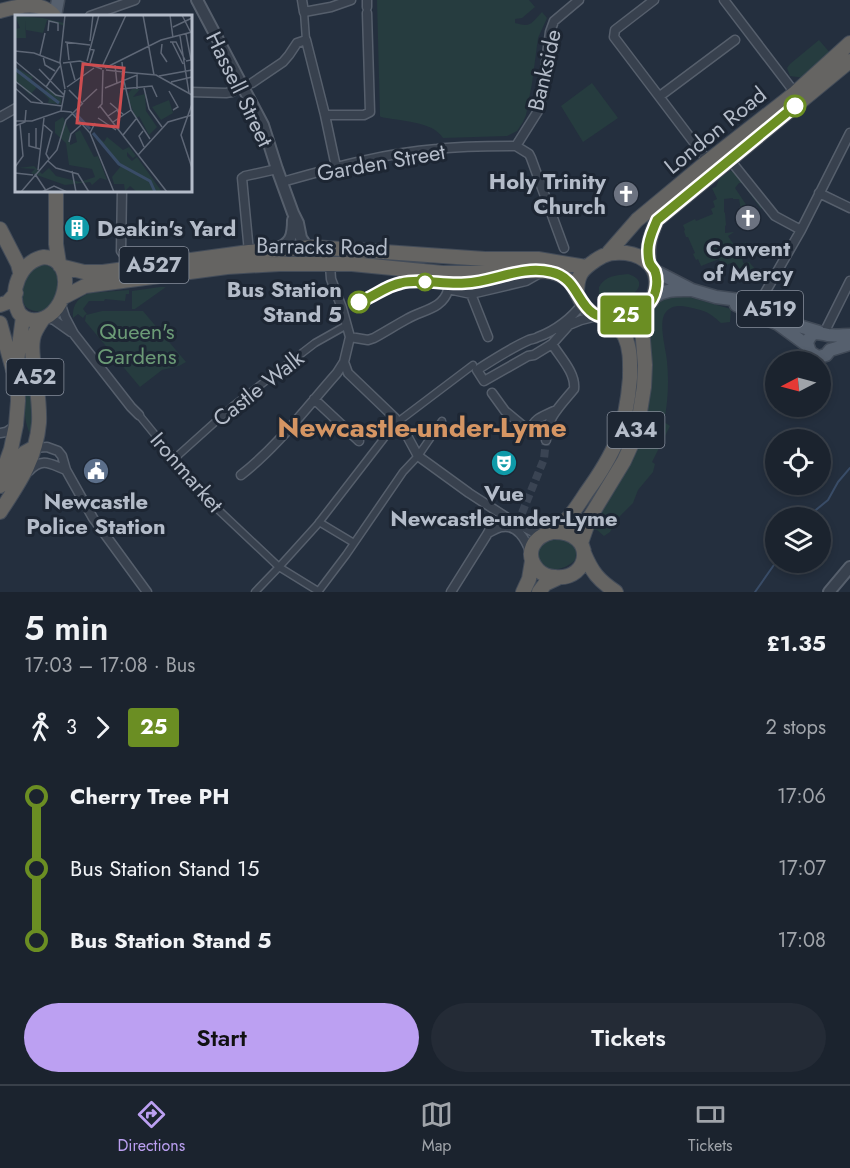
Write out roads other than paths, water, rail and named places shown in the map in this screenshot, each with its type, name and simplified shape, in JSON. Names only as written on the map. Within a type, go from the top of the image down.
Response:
[{"type":"highway","points":[[0,11],[26,5],[51,8]]},
{"type":"highway","name":"London Road","points":[[609,252],[637,220],[795,93],[850,43]]},
{"type":"highway","name":"London Road","points":[[652,267],[648,250],[649,237],[657,220],[850,61]]},
{"type":"highway","points":[[0,316],[32,320],[45,318],[54,311],[61,300],[65,285],[56,244],[56,192]]},
{"type":"highway","points":[[0,229],[20,272],[16,293],[18,310],[22,317]]},
{"type":"highway","name":"Barracks Road","points":[[60,264],[84,272],[103,272],[130,263],[310,247],[485,259],[538,259],[586,267]]},
{"type":"highway","points":[[329,248],[330,265]]},
{"type":"highway","points":[[580,299],[579,277],[586,267],[609,252],[642,257],[652,267]]},
{"type":"highway","points":[[20,272],[36,258],[48,257],[60,264]]},
{"type":"highway","name":"Barracks Road","points":[[61,300],[84,286],[198,271],[254,265],[352,264],[443,273],[552,272],[568,279],[580,299]]},
{"type":"highway","name":"A34","points":[[583,548],[590,517],[624,461],[634,439],[645,376],[643,315],[656,287],[652,267]]},
{"type":"highway","points":[[0,305],[8,302],[16,293]]},
{"type":"highway","name":"A34","points":[[549,533],[568,519],[607,462],[617,442],[625,417],[630,364],[625,337],[580,299]]},
{"type":"highway","points":[[604,317],[631,314],[650,302]]},
{"type":"highway","name":"A52","points":[[0,480],[11,449],[17,420],[17,361],[22,317]]},
{"type":"highway","name":"A52","points":[[0,513],[40,444],[39,405],[32,341],[34,333],[45,318]]},
{"type":"highway","name":"A52","points":[[0,323],[17,386]]},
{"type":"highway","points":[[0,486],[9,480],[24,453],[40,444],[17,420]]},
{"type":"highway","points":[[523,592],[529,579],[532,546],[539,538],[549,533],[571,534],[583,548],[590,567],[599,580]]},
{"type":"highway","points":[[539,592],[545,584],[580,569],[584,560],[583,548]]},
{"type":"highway","points":[[532,558],[540,572],[548,576],[581,575],[599,580],[616,592]]},
{"type":"main road","name":"A519","points":[[652,267],[692,290],[716,297],[758,304],[774,310],[799,326],[823,333],[850,335]]},
{"type":"main road","name":"A519","points":[[650,302],[661,292],[668,290],[692,290]]},
{"type":"main road","name":"A519","points":[[716,297],[778,324],[808,346]]},
{"type":"main road","name":"A519","points":[[823,333],[810,337],[808,346],[810,352],[818,357],[830,350],[850,344]]},
{"type":"main road","name":"A519","points":[[823,333],[831,342],[830,350]]},
{"type":"street","points":[[93,15],[135,0]]},
{"type":"street","name":"Hassell Street","points":[[197,0],[262,125],[298,223],[301,238],[310,247]]},
{"type":"street","points":[[302,0],[306,40],[336,167]]},
{"type":"street","points":[[304,12],[331,7],[351,0]]},
{"type":"street","name":"Bankside","points":[[516,146],[538,111],[550,32],[554,21],[579,0]]},
{"type":"street","points":[[654,0],[613,31],[614,37],[708,161]]},
{"type":"street","points":[[724,0],[795,93]]},
{"type":"street","points":[[325,115],[364,115],[370,112],[367,6]]},
{"type":"street","points":[[192,92],[232,92],[242,88],[283,62],[297,43],[306,40]]},
{"type":"street","points":[[660,96],[735,40]]},
{"type":"street","points":[[0,117],[15,109]]},
{"type":"street","points":[[758,304],[801,230],[850,133]]},
{"type":"street","points":[[516,146],[529,154],[531,158],[561,226],[564,248]]},
{"type":"street","name":"Garden Street","points":[[282,182],[336,167],[438,148],[516,146]]},
{"type":"street","points":[[730,160],[775,216],[801,230]]},
{"type":"street","points":[[249,252],[242,178],[277,169]]},
{"type":"street","points":[[122,192],[121,251],[130,263]]},
{"type":"street","points":[[819,193],[850,208]]},
{"type":"street","name":"Hassell Street","points":[[275,249],[284,246],[290,240],[293,213]]},
{"type":"street","points":[[241,475],[280,439],[344,362],[350,337],[331,279],[330,265]]},
{"type":"street","points":[[448,289],[471,294],[526,281],[544,271]]},
{"type":"street","points":[[350,337],[368,340],[374,338],[410,317],[438,305],[444,299],[448,289],[447,277],[443,273]]},
{"type":"street","points":[[823,333],[850,281]]},
{"type":"street","points":[[471,294],[488,337]]},
{"type":"street","points":[[580,299],[574,314],[562,324],[496,357],[477,370],[484,381],[552,344],[569,325],[581,320],[604,317]]},
{"type":"street","name":"Ironmarket","points":[[61,300],[65,317],[74,334],[209,501],[279,567],[318,592]]},
{"type":"street","name":"Ironmarket","points":[[45,318],[57,322],[74,334]]},
{"type":"street","name":"Castle Walk","points":[[174,459],[233,406],[315,343],[347,325]]},
{"type":"street","points":[[546,440],[547,427],[555,411],[574,389],[575,384],[572,375],[552,344]]},
{"type":"street","points":[[344,362],[348,373],[398,422],[421,458],[469,494],[514,521],[535,533],[549,533]]},
{"type":"street","points":[[255,592],[318,523],[398,422],[473,365]]},
{"type":"street","points":[[489,389],[505,411],[528,430],[532,423],[543,415],[555,411]]},
{"type":"street","points":[[314,399],[359,441]]},
{"type":"street","points":[[11,449],[0,435],[17,420]]},
{"type":"street","points":[[318,592],[403,472],[421,458],[442,421]]},
{"type":"street","points":[[66,470],[52,459],[39,455],[40,444],[58,451],[62,456],[66,470],[93,518],[147,592]]},
{"type":"street","points":[[23,476],[42,462],[66,470]]},
{"type":"street","points":[[514,521],[522,513]]},
{"type":"street","points":[[450,592],[490,527],[503,518],[514,521]]},
{"type":"street","points":[[318,523],[354,543]]},
{"type":"street","points":[[488,533],[500,527],[511,527],[525,538],[532,558]]},
{"type":"street","points":[[829,592],[850,567]]},
{"type":"waterway","points":[[819,507],[828,500],[838,482],[850,468]]},
{"type":"waterway","points":[[755,592],[768,573]]},
{"type":"tunnel","points":[[522,513],[544,459],[546,440]]},
{"type":"place","name":"Holy Trinity Church","points":[[626,194]]},
{"type":"place","name":"Convent of Mercy","points":[[748,218]]},
{"type":"place","name":"Deakin's Yard","points":[[77,228]]},
{"type":"place","name":"Bus Station Stand 5","points":[[359,302]]},
{"type":"place","name":"Vue Newcastle-under-Lyme","points":[[504,463]]},
{"type":"place","name":"Newcastle Police Station","points":[[96,471]]},
{"type":"district","name":"Newcastle-under-Lyme","points":[[422,427]]},
{"type":"park label","name":"Queen's Gardens","points":[[137,344]]}]
